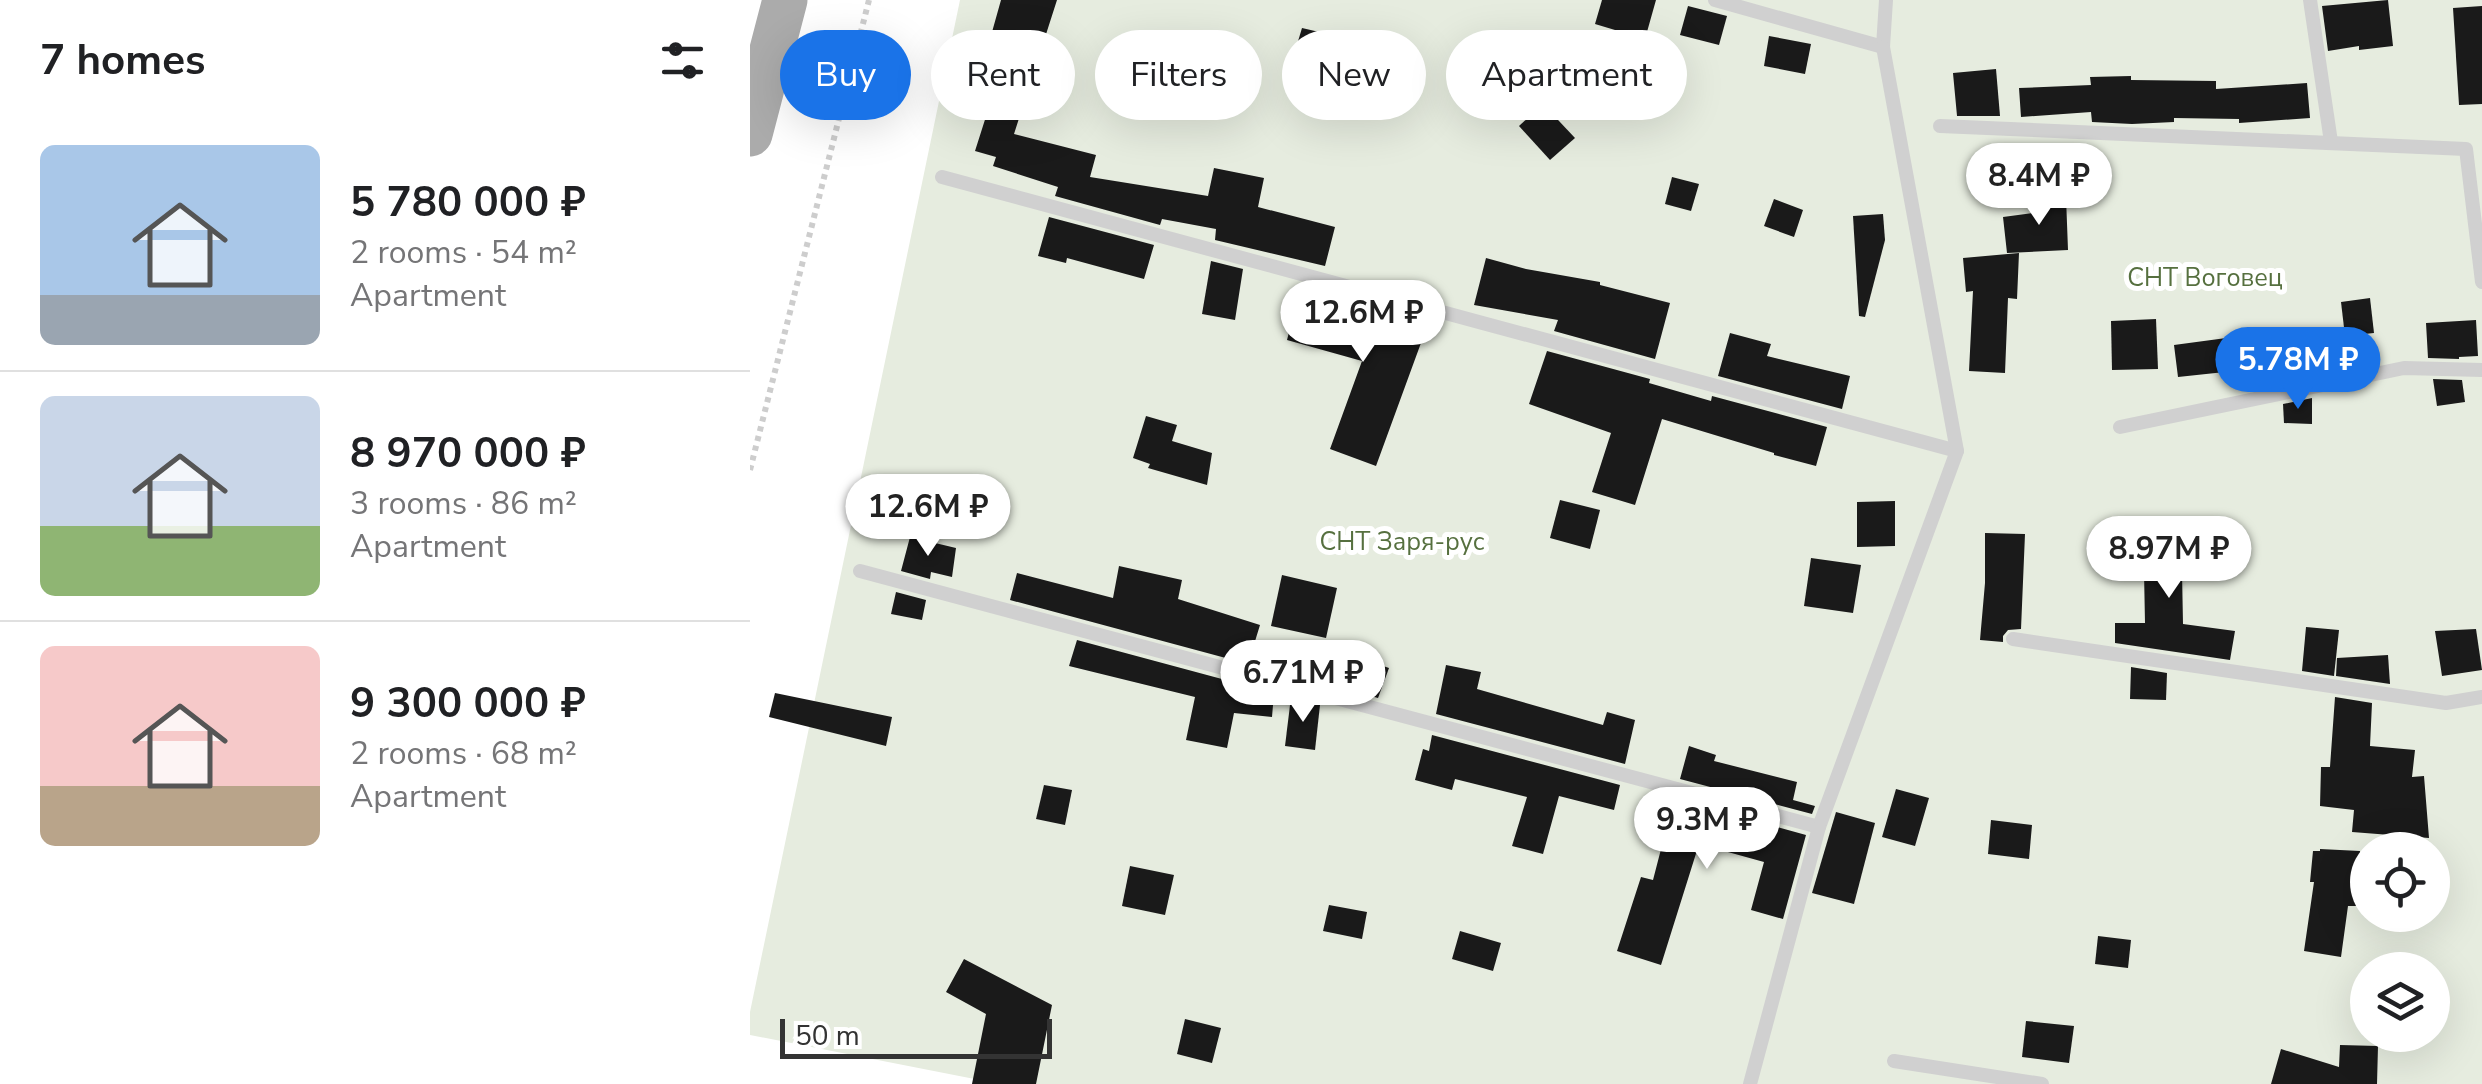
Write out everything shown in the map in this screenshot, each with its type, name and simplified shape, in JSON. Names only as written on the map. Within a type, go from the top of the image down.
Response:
[{"type":"main road","points":[[750,134],[785,0]]},
{"type":"lane","points":[[1715,0],[1883,47]]},
{"type":"lane","points":[[1750,1084],[1819,827],[1957,451],[1883,47],[1886,0]]},
{"type":"lane","points":[[2310,0],[2331,142]]},
{"type":"lane","points":[[1940,126],[2466,149],[2482,282]]},
{"type":"lane","points":[[942,177],[1957,451]]},
{"type":"lane","points":[[2120,427],[2404,368],[2482,370]]},
{"type":"lane","points":[[860,571],[1819,827]]},
{"type":"lane","points":[[2013,639],[2446,702],[2482,697]]},
{"type":"lane","points":[[1894,1061],[2042,1084]]},
{"type":"path","points":[[750,470],[869,0]]},
{"type":"green space","name":"СНТ Заря-рус","points":[[960,0],[2482,0],[2482,1084],[1000,1084],[750,1035],[750,1012],[935,120],[1075,120],[1075,30],[954,30]]},
{"type":"building","points":[[1001,0],[1057,0],[1047,30],[993,30]]},
{"type":"building","points":[[1602,0],[1656,0],[1648,30],[1615,30],[1595,24]]},
{"type":"building","points":[[2388,0],[2393,46],[2328,51],[2322,6]]},
{"type":"building","points":[[1688,6],[1727,16],[1719,45],[1687,37],[1687,30],[1681,30]]},
{"type":"building","points":[[2482,6],[2482,104],[2459,105],[2453,8]]},
{"type":"building","points":[[1769,36],[1811,44],[1805,74],[1764,66]]},
{"type":"building","points":[[1996,69],[2000,116],[1957,116],[1953,73]]},
{"type":"building","points":[[2131,76],[2131,80],[2216,81],[2216,89],[2307,83],[2310,118],[2239,123],[2239,119],[2174,118],[2174,122],[2132,124],[2092,122],[2091,112],[2021,117],[2019,88],[2091,85],[2090,77]]},
{"type":"building","points":[[985,120],[1018,120],[1014,134],[1096,155],[1090,177],[1208,196],[1214,168],[1264,178],[1258,207],[1335,227],[1325,266],[1215,240],[1216,229],[1162,219],[1160,225],[1055,196],[1058,187],[993,166],[996,157],[975,151]]},
{"type":"building","points":[[1526,120],[1558,120],[1575,138],[1550,160],[1519,126]]},
{"type":"building","points":[[1672,177],[1699,184],[1691,211],[1665,204]]},
{"type":"building","points":[[2066,197],[2068,250],[2007,253],[2003,217],[2033,213],[2033,198]]},
{"type":"building","points":[[1774,199],[1803,210],[1794,237],[1764,226]]},
{"type":"building","points":[[1883,214],[1885,240],[1865,317],[1859,316],[1853,216]]},
{"type":"building","points":[[1049,217],[1154,245],[1144,279],[1067,258],[1066,263],[1038,256]]},
{"type":"building","points":[[2019,253],[2017,299],[2008,298],[2005,373],[1969,371],[1973,291],[1966,292],[1963,258]]},
{"type":"building","points":[[1486,258],[1600,282],[1670,303],[1655,359],[1554,331],[1558,320],[1474,305]]},
{"type":"building","points":[[1211,261],[1243,269],[1235,320],[1202,314]]},
{"type":"building","points":[[1299,293],[1376,314],[1379,306],[1429,321],[1376,466],[1330,449],[1362,361],[1287,340]]},
{"type":"building","points":[[2370,298],[2374,333],[2345,336],[2341,302]]},
{"type":"building","points":[[2156,319],[2158,369],[2112,370],[2111,321]]},
{"type":"building","points":[[2476,320],[2478,356],[2428,358],[2426,323]]},
{"type":"building","points":[[2312,328],[2312,376],[2282,382],[2281,366],[2178,377],[2174,345],[2271,329]]},
{"type":"building","points":[[1730,333],[1771,344],[1767,356],[1850,376],[1842,409],[1718,376]]},
{"type":"building","points":[[1547,351],[1650,379],[1649,383],[1711,401],[1712,396],[1827,427],[1816,466],[1662,419],[1635,505],[1592,492],[1611,433],[1529,404]]},
{"type":"building","points":[[2433,379],[2462,380],[2465,402],[2437,406]]},
{"type":"building","points":[[2312,398],[2312,424],[2284,423],[2283,404]]},
{"type":"building","points":[[1146,416],[1177,425],[1172,441],[1212,453],[1207,485],[1148,468],[1150,464],[1133,458]]},
{"type":"building","points":[[1560,500],[1600,510],[1590,549],[1550,538]]},
{"type":"building","points":[[1895,501],[1895,546],[1857,547],[1857,502]]},
{"type":"building","points":[[2181,519],[2183,624],[2235,631],[2230,660],[2115,643],[2115,623],[2145,623],[2143,520]]},
{"type":"building","points":[[1985,533],[2025,534],[2021,629],[2008,630],[2003,642],[1980,640]]},
{"type":"building","points":[[910,537],[956,548],[952,577],[931,572],[930,579],[901,571]]},
{"type":"building","points":[[1811,558],[1861,565],[1853,613],[1804,606]]},
{"type":"building","points":[[1119,566],[1182,580],[1178,599],[1260,625],[1248,664],[1010,600],[1017,573],[1113,598]]},
{"type":"building","points":[[1282,575],[1337,588],[1326,638],[1271,626]]},
{"type":"building","points":[[896,592],[926,600],[922,620],[891,614]]},
{"type":"building","points":[[2306,627],[2339,630],[2334,676],[2302,671]]},
{"type":"building","points":[[2476,629],[2482,670],[2442,676],[2435,631]]},
{"type":"building","points":[[1077,640],[1274,693],[1272,717],[1234,713],[1227,748],[1186,740],[1195,697],[1069,666]]},
{"type":"building","points":[[1345,653],[1389,668],[1378,698],[1334,685]]},
{"type":"building","points":[[2388,655],[2390,684],[2336,676],[2337,658]]},
{"type":"building","points":[[1446,665],[1481,672],[1477,689],[1603,725],[1607,712],[1635,720],[1625,764],[1436,714]]},
{"type":"building","points":[[2131,667],[2167,673],[2166,700],[2130,699]]},
{"type":"building","points":[[775,693],[892,717],[886,746],[769,717]]},
{"type":"building","points":[[1291,697],[1320,705],[1315,750],[1285,746]]},
{"type":"building","points":[[2335,697],[2372,703],[2370,746],[2415,750],[2412,777],[2424,776],[2429,832],[2352,832],[2354,810],[2320,806],[2321,767],[2330,767]]},
{"type":"building","points":[[1432,735],[1620,785],[1614,810],[1559,796],[1543,854],[1512,846],[1527,797],[1455,779],[1452,790],[1415,780],[1423,749],[1429,751]]},
{"type":"building","points":[[1689,746],[1716,755],[1714,761],[1797,782],[1793,800],[1815,806],[1812,814],[1680,779]]},
{"type":"building","points":[[1044,785],[1072,790],[1065,825],[1036,819]]},
{"type":"building","points":[[1896,789],[1929,798],[1915,846],[1882,837]]},
{"type":"building","points":[[1674,799],[1806,835],[1783,919],[1751,910],[1764,862],[1699,844],[1661,965],[1617,951],[1641,877],[1653,880]]},
{"type":"building","points":[[1836,812],[1875,823],[1854,904],[1812,893]]},
{"type":"building","points":[[1991,820],[2032,825],[2029,859],[1988,854]]},
{"type":"building","points":[[2350,850],[2350,906],[2341,957],[2304,951],[2314,882],[2310,882],[2313,851]]},
{"type":"building","points":[[1130,866],[1174,875],[1165,915],[1122,906]]},
{"type":"building","points":[[1329,905],[1367,912],[1362,939],[1323,931]]},
{"type":"building","points":[[1460,931],[1501,943],[1493,971],[1452,959]]},
{"type":"building","points":[[2098,936],[2131,940],[2128,968],[2095,964]]},
{"type":"building","points":[[964,959],[1052,1005],[1036,1084],[972,1084],[986,1014],[946,992]]},
{"type":"building","points":[[1185,1019],[1221,1028],[1212,1063],[1177,1054]]},
{"type":"building","points":[[2026,1021],[2074,1026],[2069,1063],[2022,1057]]},
{"type":"building","points":[[2340,1045],[2350,1045],[2350,1052],[2378,1052],[2377,1084],[2271,1084],[2281,1049],[2339,1067]]},
{"type":"park label","name":"СНТ Воговец","points":[[2205,277]]}]
